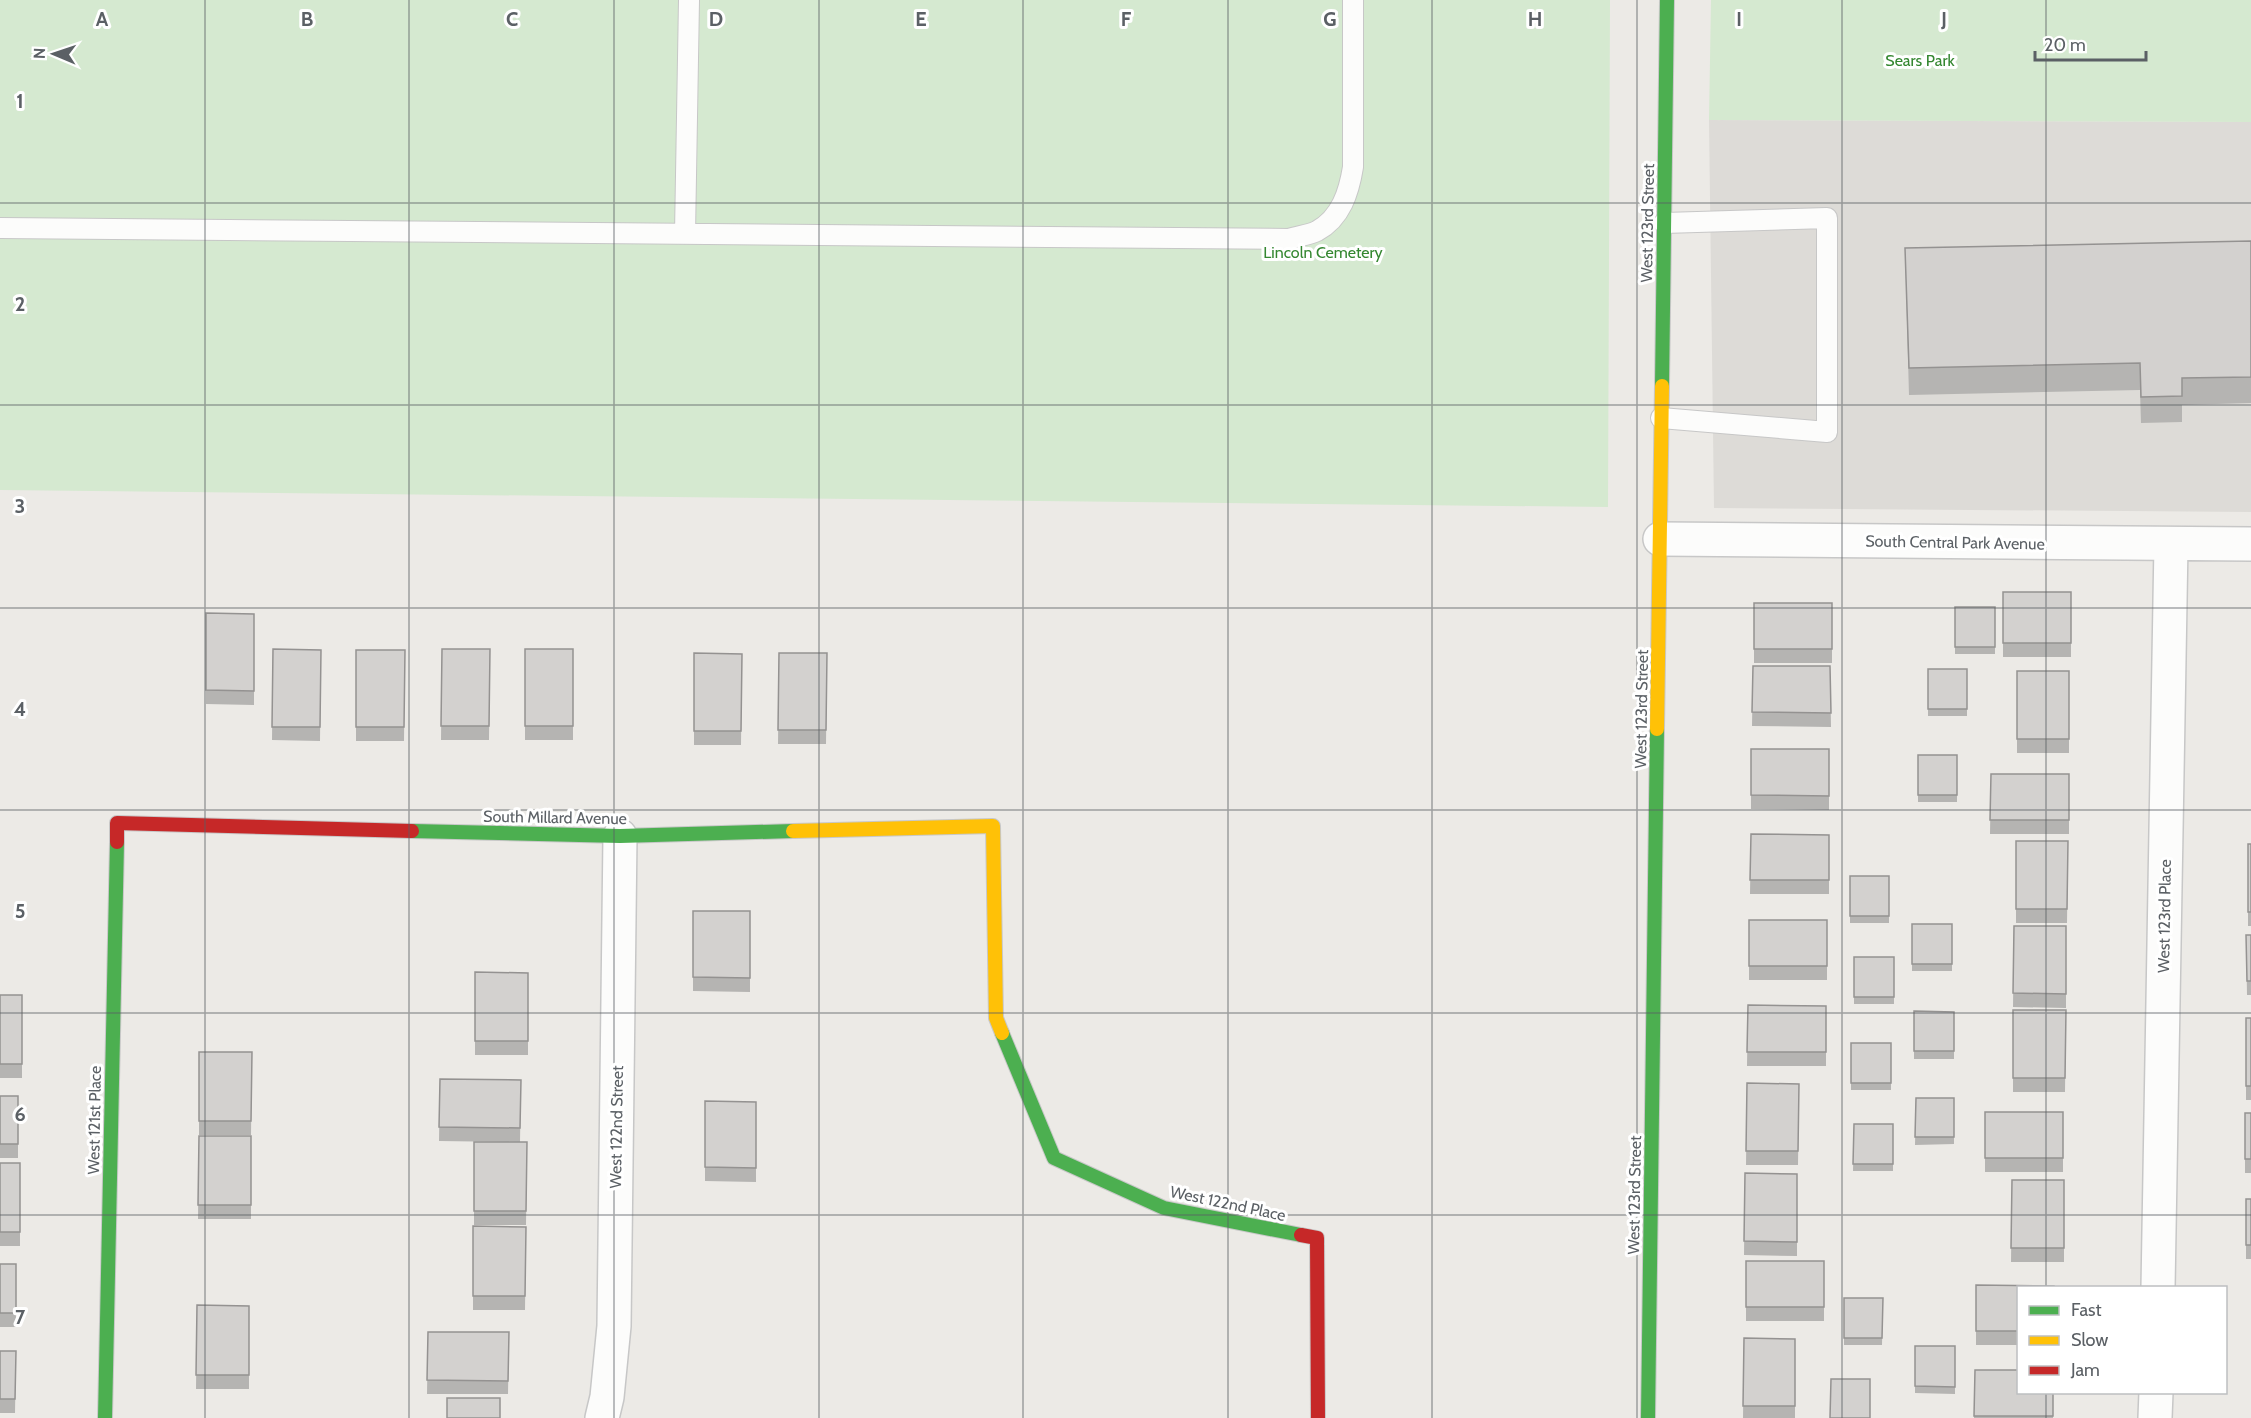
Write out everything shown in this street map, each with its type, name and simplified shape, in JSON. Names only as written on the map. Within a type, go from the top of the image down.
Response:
[{"type":"street","name":"West 123rd Street","points":[[1648,1418],[1667,0]]},
{"type":"street","name":"South Central Park Avenue","points":[[1660,539],[2251,544]]},
{"type":"street","name":"West 123rd Place","points":[[2157,1286],[2171,544]]},
{"type":"street","name":"South Millard Avenue","points":[[117,823],[620,836],[993,826]]},
{"type":"street","name":"West 121st Place","points":[[105,1418],[117,823]]},
{"type":"street","name":"West 122nd Place","points":[[993,826],[996,1018],[1054,1158],[1164,1208],[1317,1238],[1318,1418]]},
{"type":"street","name":"West 122nd Street","points":[[602,1418],[607,1397],[614,1326],[620,836]]},
{"type":"street","points":[[2155,1418],[2156,1394]]},
{"type":"lane","points":[[685,234],[689,0]]},
{"type":"lane","points":[[0,228],[1289,239],[1317,231],[1336,216],[1349,191],[1353,167],[1353,0]]},
{"type":"lane","points":[[1661,418],[1827,432],[1827,218],[1664,223]]},
{"type":"shaded area","points":[[1709,120],[2251,122],[2251,512],[1714,508]]},
{"type":"green space","name":"Lincoln Cemetery","points":[[0,0],[1610,0],[1608,507],[0,490]]},
{"type":"green space","name":"Sears Park","points":[[1711,0],[2251,0],[2251,122],[1709,120]]},
{"type":"building","points":[[2251,241],[2251,377],[2182,378],[2182,396],[2141,397],[2140,363],[1909,368],[1905,248]]},
{"type":"building","points":[[2003,592],[2071,592],[2071,643],[2003,643]]},
{"type":"building","points":[[1754,603],[1832,603],[1832,649],[1754,649]]},
{"type":"building","points":[[1955,607],[1995,607],[1995,647],[1955,647]]},
{"type":"building","points":[[206,613],[254,614],[254,691],[206,690]]},
{"type":"building","points":[[273,649],[321,650],[320,727],[272,727]]},
{"type":"building","points":[[442,649],[490,649],[489,726],[441,726]]},
{"type":"building","points":[[525,649],[573,649],[573,726],[525,726]]},
{"type":"building","points":[[356,650],[405,650],[404,727],[356,727]]},
{"type":"building","points":[[694,653],[742,654],[741,731],[694,731]]},
{"type":"building","points":[[779,653],[827,653],[826,730],[778,730]]},
{"type":"building","points":[[1753,666],[1830,666],[1831,713],[1752,712]]},
{"type":"building","points":[[1928,669],[1967,669],[1967,709],[1928,709]]},
{"type":"building","points":[[2017,671],[2069,671],[2069,739],[2017,739]]},
{"type":"building","points":[[1751,749],[1829,749],[1829,796],[1751,795]]},
{"type":"building","points":[[1918,755],[1957,755],[1957,795],[1918,795]]},
{"type":"building","points":[[1991,774],[2069,774],[2069,820],[1990,820]]},
{"type":"building","points":[[1751,834],[1829,835],[1829,880],[1750,880]]},
{"type":"building","points":[[2016,841],[2068,841],[2067,909],[2016,909]]},
{"type":"building","points":[[2248,844],[2251,844],[2251,912],[2248,912]]},
{"type":"building","points":[[1850,876],[1889,876],[1889,916],[1850,916]]},
{"type":"building","points":[[693,911],[750,911],[750,978],[693,977]]},
{"type":"building","points":[[1749,920],[1827,920],[1827,966],[1749,966]]},
{"type":"building","points":[[1912,924],[1952,924],[1952,964],[1912,964]]},
{"type":"building","points":[[2014,926],[2066,926],[2066,994],[2013,993]]},
{"type":"building","points":[[2246,935],[2251,935],[2251,981],[2247,981]]},
{"type":"building","points":[[1854,957],[1894,957],[1894,997],[1854,997]]},
{"type":"building","points":[[475,972],[528,973],[528,1041],[475,1041]]},
{"type":"building","points":[[0,995],[22,995],[22,1064],[0,1064]]},
{"type":"building","points":[[1748,1005],[1826,1006],[1826,1052],[1747,1052]]},
{"type":"building","points":[[2013,1010],[2066,1010],[2065,1078],[2013,1078]]},
{"type":"building","points":[[1914,1011],[1954,1012],[1954,1051],[1914,1051]]},
{"type":"building","points":[[2246,1018],[2251,1018],[2251,1086],[2246,1086]]},
{"type":"building","points":[[1851,1043],[1891,1043],[1891,1083],[1851,1083]]},
{"type":"building","points":[[199,1052],[252,1052],[251,1121],[199,1121]]},
{"type":"building","points":[[440,1079],[521,1080],[520,1128],[439,1127]]},
{"type":"building","points":[[1747,1083],[1799,1084],[1798,1151],[1746,1151]]},
{"type":"building","points":[[0,1096],[18,1096],[18,1144],[0,1144]]},
{"type":"building","points":[[1916,1098],[1954,1098],[1954,1137],[1915,1137]]},
{"type":"building","points":[[705,1101],[756,1102],[756,1168],[705,1167]]},
{"type":"building","points":[[1985,1112],[2063,1112],[2063,1158],[1985,1158]]},
{"type":"building","points":[[2245,1113],[2251,1113],[2251,1159],[2245,1159]]},
{"type":"building","points":[[1854,1124],[1893,1124],[1893,1164],[1853,1164]]},
{"type":"building","points":[[199,1136],[251,1136],[251,1205],[198,1205]]},
{"type":"building","points":[[474,1142],[527,1142],[526,1211],[474,1211]]},
{"type":"building","points":[[0,1163],[20,1163],[20,1232],[0,1232]]},
{"type":"building","points":[[1745,1173],[1797,1174],[1797,1242],[1744,1241]]},
{"type":"building","points":[[2012,1180],[2064,1180],[2064,1248],[2011,1248]]},
{"type":"building","points":[[2246,1199],[2251,1199],[2251,1245],[2246,1245]]},
{"type":"building","points":[[473,1226],[526,1227],[525,1296],[473,1296]]},
{"type":"building","points":[[1746,1261],[1824,1261],[1824,1307],[1746,1307]]},
{"type":"building","points":[[0,1264],[16,1264],[16,1313],[0,1313]]},
{"type":"building","points":[[1976,1285],[2054,1286],[2017,1286],[2017,1331],[1976,1331]]},
{"type":"building","points":[[1844,1298],[1883,1298],[1882,1338],[1844,1338]]},
{"type":"building","points":[[197,1305],[249,1306],[249,1375],[196,1375]]},
{"type":"building","points":[[428,1332],[509,1332],[508,1381],[427,1380]]},
{"type":"building","points":[[1744,1338],[1795,1339],[1795,1406],[1743,1406]]},
{"type":"building","points":[[1915,1346],[1955,1346],[1955,1387],[1915,1386]]},
{"type":"building","points":[[0,1351],[16,1351],[15,1399],[0,1399]]},
{"type":"building","points":[[1975,1370],[2017,1370],[2017,1394],[2053,1394],[2053,1416],[1974,1416]]},
{"type":"building","points":[[1831,1379],[1870,1379],[1870,1418],[1830,1418]]},
{"type":"building","points":[[447,1398],[500,1398],[500,1418],[447,1418]]},
{"type":"traffic: fast","points":[[1662,386],[1667,0]]},
{"type":"traffic: fast","points":[[1648,1418],[1657,729]]},
{"type":"traffic: fast","points":[[412,831],[620,836],[793,831]]},
{"type":"traffic: fast","points":[[105,1418],[117,842]]},
{"type":"traffic: fast","points":[[1002,1033],[1054,1158],[1164,1208],[1301,1235]]},
{"type":"traffic: slow","points":[[1657,729],[1662,386]]},
{"type":"traffic: slow","points":[[793,831],[993,826],[996,1018],[1002,1033]]},
{"type":"traffic: jam","points":[[117,842],[117,823],[412,831]]},
{"type":"traffic: jam","points":[[1301,1235],[1317,1238],[1318,1418]]}]
